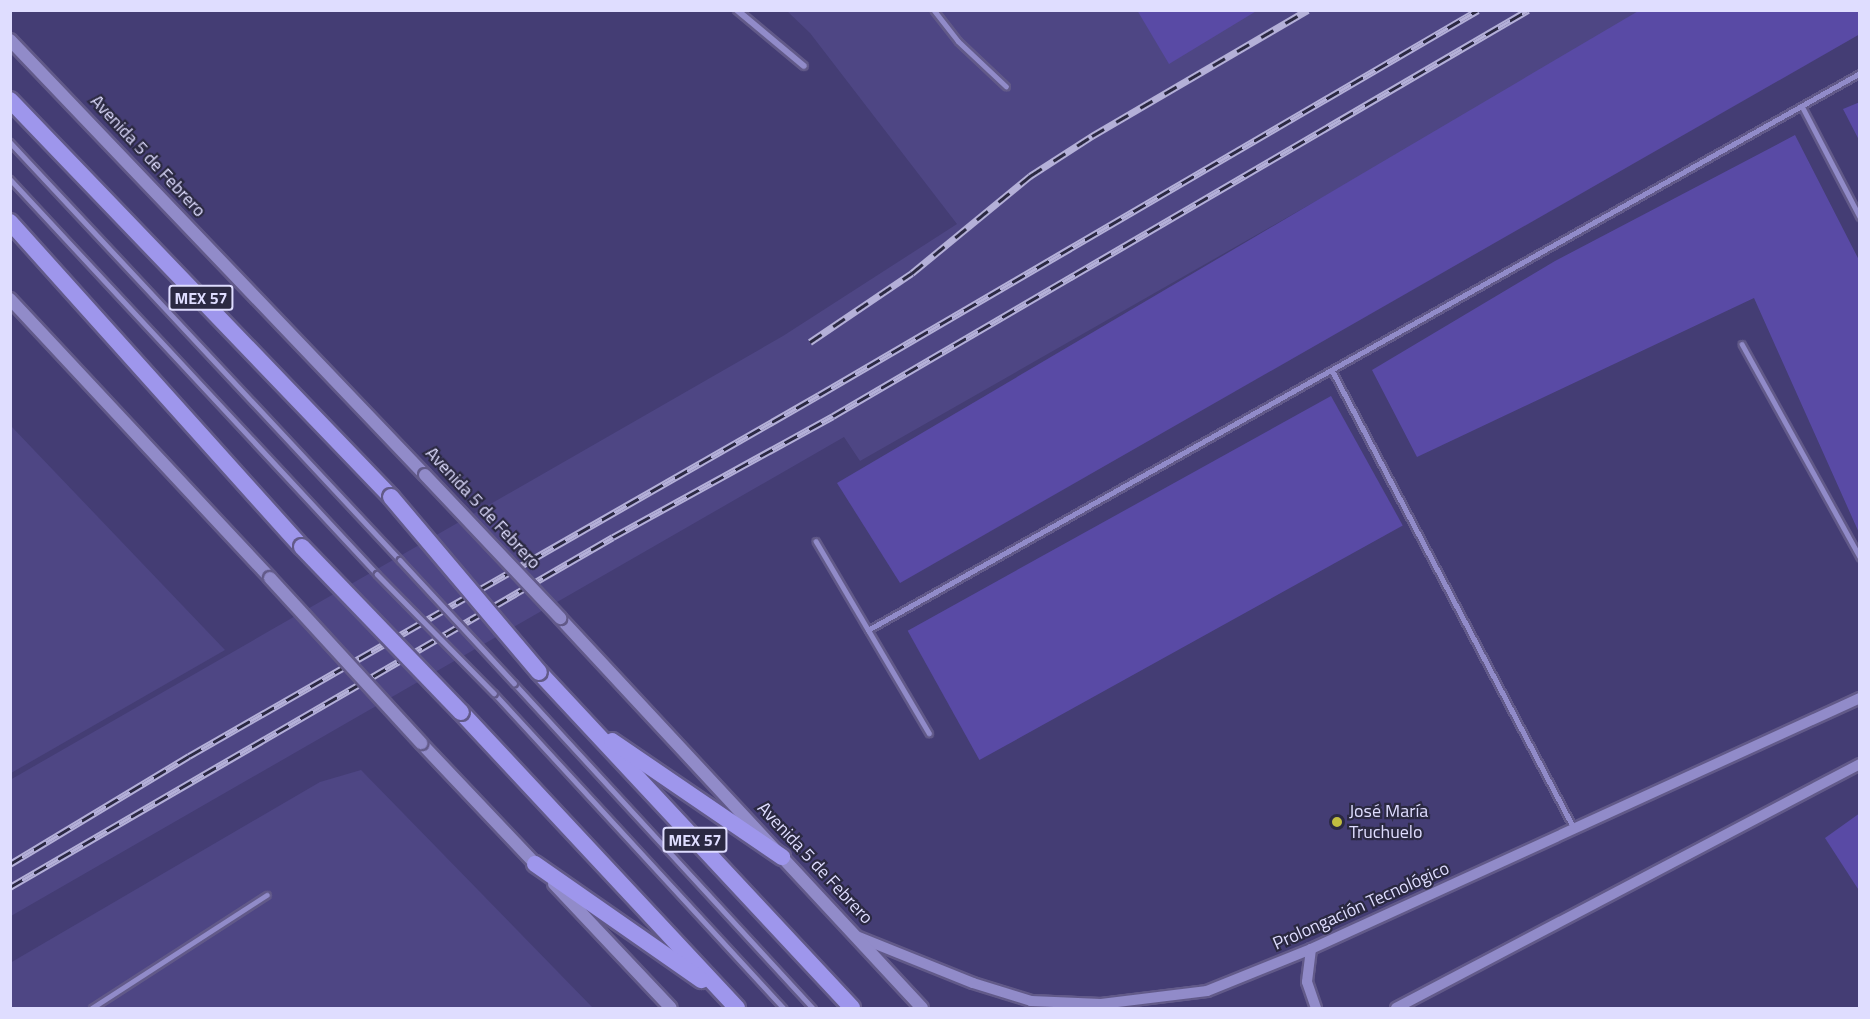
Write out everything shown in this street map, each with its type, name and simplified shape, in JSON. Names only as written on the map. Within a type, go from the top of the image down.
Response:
[{"type":"highway","name":"MEX 57","points":[[10,100],[391,497],[538,672],[852,1008]]},
{"type":"highway","points":[[10,222],[302,548],[461,712],[733,1004]]},
{"type":"highway","points":[[586,723],[782,857]]},
{"type":"highway","points":[[535,864],[733,1004]]},
{"type":"main road","name":"Avenida 5 de Febrero","points":[[10,40],[590,648],[922,1008]]},
{"type":"main road","points":[[10,299],[421,743],[671,1008]]},
{"type":"street","points":[[737,10],[804,66]]},
{"type":"street","name":"Prolongación Tecnológico","points":[[856,936],[972,983],[1032,1001],[1101,1004],[1207,991],[1311,949],[1860,698]]},
{"type":"street","points":[[1396,1008],[1860,764]]},
{"type":"street","points":[[1311,949],[1307,982],[1316,1008]]},
{"type":"lane","points":[[934,10],[958,41],[1006,86]]},
{"type":"lane","points":[[868,630],[1860,73]]},
{"type":"lane","points":[[1802,106],[1860,217]]},
{"type":"lane","points":[[10,142],[813,1008]]},
{"type":"lane","points":[[10,179],[377,574],[494,693],[784,1008]]},
{"type":"lane","points":[[1742,344],[1860,556]]},
{"type":"lane","points":[[1332,370],[1574,828]]},
{"type":"lane","points":[[816,541],[929,734]]},
{"type":"lane","points":[[92,1008],[267,895]]},
{"type":"shaded area","points":[[787,11],[1649,11],[860,461],[844,437],[11,916],[10,780],[783,336],[957,224],[810,33]]},
{"type":"shaded area","points":[[11,426],[225,650],[10,773]]},
{"type":"shaded area","points":[[361,770],[593,1008],[11,1008],[10,963],[320,782]]},
{"type":"building","points":[[1137,10],[1258,10],[1169,64]]},
{"type":"building","points":[[1640,10],[1860,10],[1860,34],[900,583],[837,483]]},
{"type":"building","points":[[1860,102],[1860,142],[1843,109]]},
{"type":"building","points":[[1795,135],[1860,262],[1860,535],[1754,298],[1417,457],[1372,370],[1555,261]]},
{"type":"building","points":[[1331,396],[1403,525],[979,760],[908,631]]},
{"type":"building","points":[[1860,813],[1860,892],[1825,838]]},
{"type":"railway","points":[[810,342],[912,273],[1030,176],[1092,136],[1308,10]]},
{"type":"railway","points":[[10,864],[189,756],[819,395],[1478,10]]},
{"type":"railway","points":[[10,887],[613,537],[833,416],[1528,10]]},
{"type":"place","name":"José María Truchuelo","points":[[1337,822]]}]
